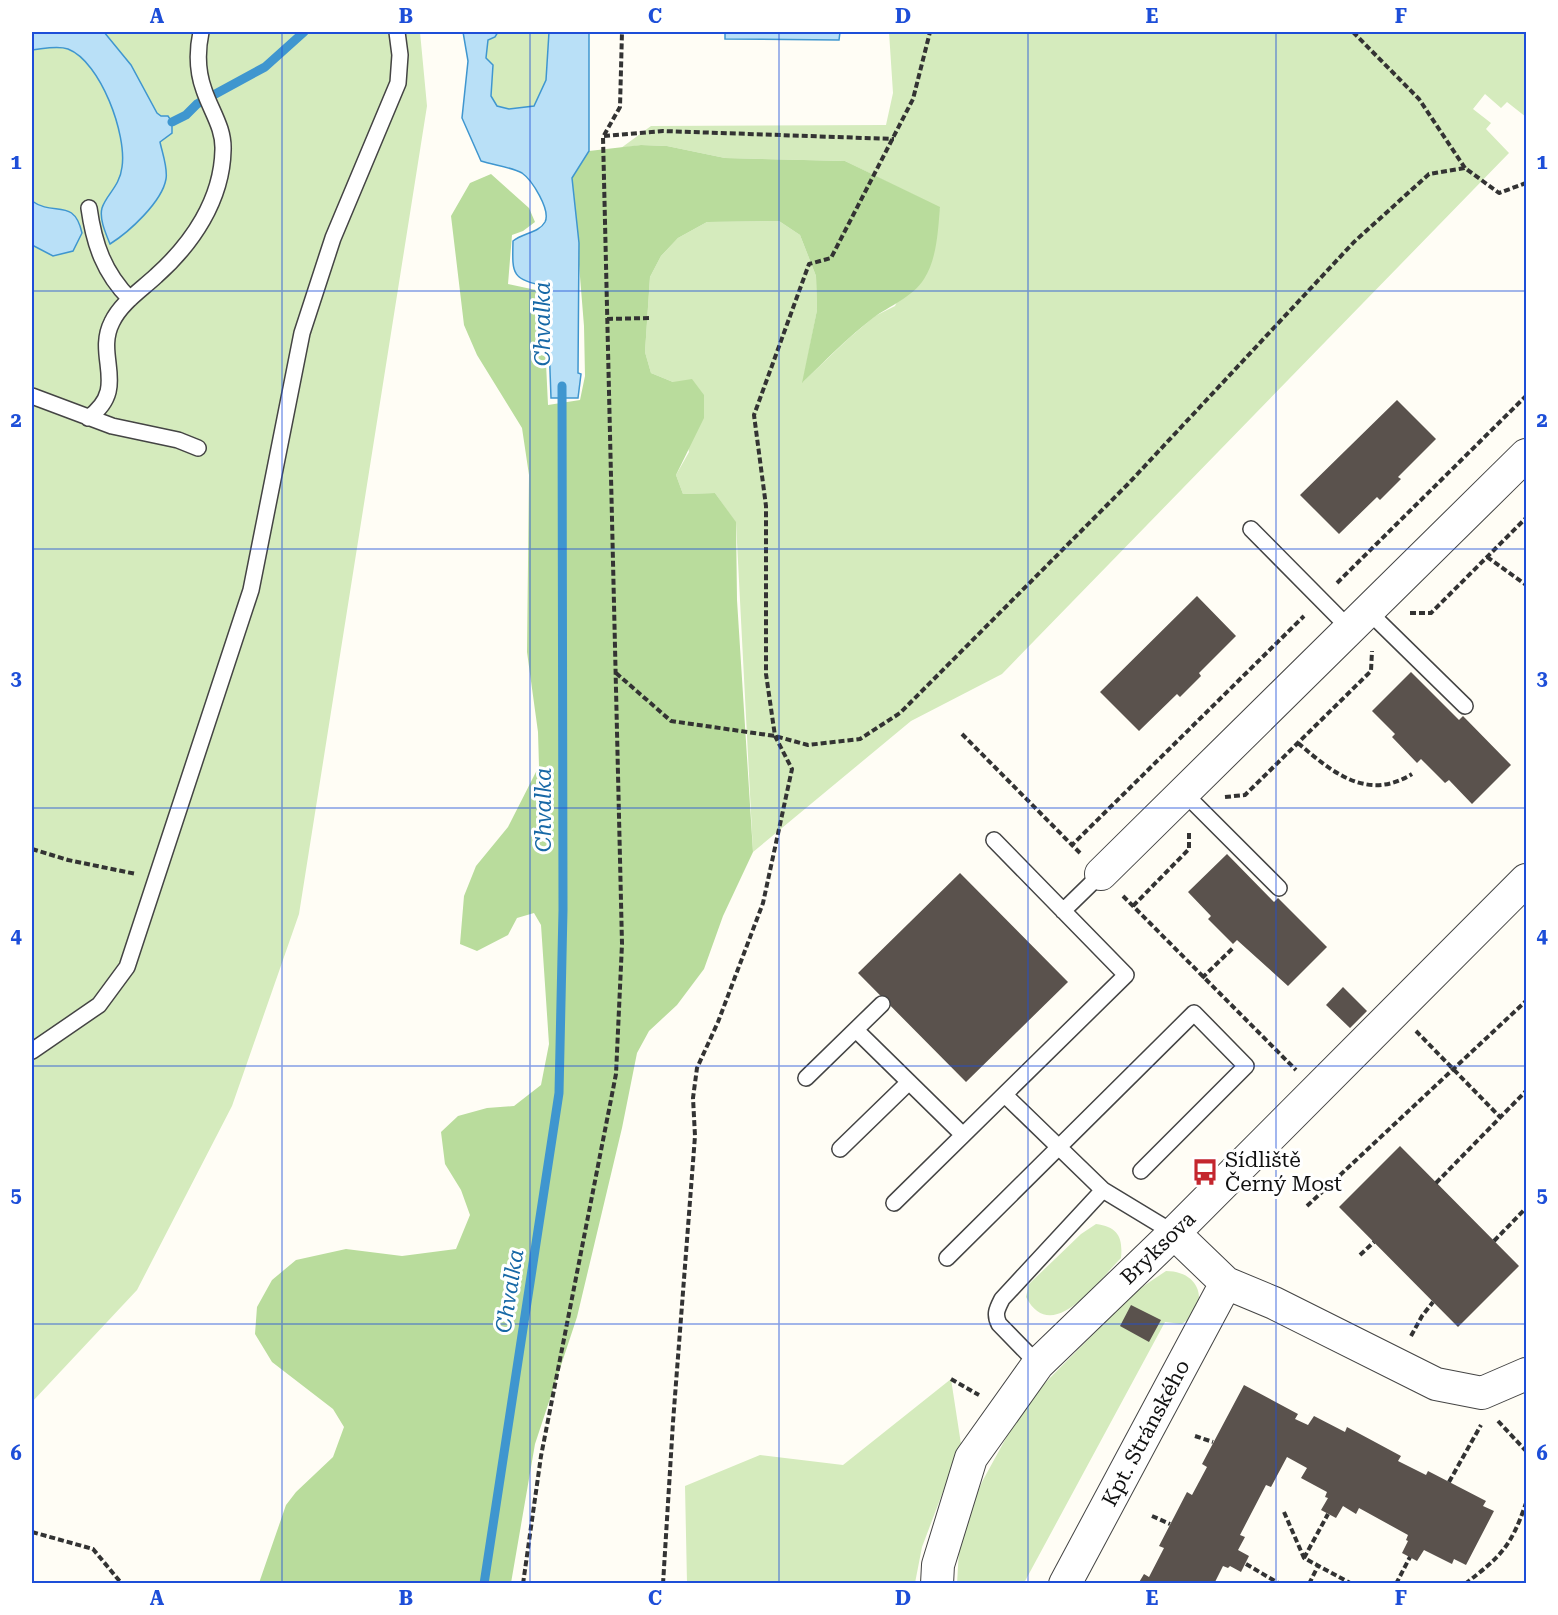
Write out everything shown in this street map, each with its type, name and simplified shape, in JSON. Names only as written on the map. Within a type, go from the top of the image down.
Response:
[{"type":"street","points":[[1101,874],[1193,802],[1368,623],[1527,455]]},
{"type":"street","name":"Bryksova","points":[[936,1584],[938,1565],[971,1458],[1038,1364],[1174,1233],[1527,880]]},
{"type":"street","points":[[1174,1233],[1226,1283],[1274,1303],[1436,1384],[1487,1404],[1527,1374]]},
{"type":"street","name":"Kpt. Stránského","points":[[1065,1584],[1226,1283]]},
{"type":"lane","points":[[88,418],[99,410],[110,389],[108,330],[112,321],[130,299],[182,252],[206,213],[220,177],[224,153],[223,139],[216,116],[204,91],[198,65],[201,32]]},
{"type":"lane","points":[[32,1051],[99,1005],[127,967],[251,590],[302,333],[333,238],[398,83],[400,55],[397,32]]},
{"type":"lane","points":[[89,208],[97,249],[114,282],[130,299]]},
{"type":"lane","points":[[32,396],[88,418],[141,433],[178,440],[198,448]]},
{"type":"lane","points":[[1251,529],[1321,599],[1368,623],[1465,706]]},
{"type":"lane","points":[[1193,802],[1279,888]]},
{"type":"lane","points":[[894,1203],[1126,975],[994,840]]},
{"type":"lane","points":[[1063,911],[1101,874]]},
{"type":"lane","points":[[806,1078],[882,1004]]},
{"type":"lane","points":[[947,1258],[1194,1013],[1246,1066],[1141,1171]]},
{"type":"lane","points":[[856,1030],[963,1135]]},
{"type":"lane","points":[[840,1149],[909,1082]]},
{"type":"lane","points":[[1005,1095],[1104,1190],[1174,1233]]},
{"type":"lane","points":[[1038,1364],[999,1324],[996,1317],[997,1309],[1002,1299],[1104,1190]]},
{"type":"path","points":[[523,1584],[540,1456],[616,1074],[622,944],[603,136],[620,107],[622,32]]},
{"type":"path","points":[[663,1584],[695,1136],[693,1098],[698,1068],[763,903],[792,769],[775,736],[766,674],[766,506],[753,415],[809,264],[831,258],[913,99],[930,32]]},
{"type":"path","points":[[1353,32],[1419,99],[1465,168],[1499,193],[1527,183]]},
{"type":"path","points":[[603,136],[663,131],[894,139]]},
{"type":"path","points":[[616,672],[671,721],[775,736],[807,746],[860,740],[900,713],[1128,484],[1354,242],[1429,174],[1465,168]]},
{"type":"path","points":[[607,319],[649,318]]},
{"type":"path","points":[[1072,845],[1527,396]]},
{"type":"path","points":[[1133,906],[1189,849],[1188,825],[1193,802],[1245,795],[1371,671],[1373,640],[1368,623],[1401,614],[1431,613],[1527,518]]},
{"type":"path","points":[[1487,557],[1527,585]]},
{"type":"path","points":[[962,734],[1202,978],[1316,1090]]},
{"type":"path","points":[[1298,743],[1342,777],[1365,785],[1398,783],[1412,774]]},
{"type":"path","points":[[32,849],[68,860],[157,877]]},
{"type":"path","points":[[1202,978],[1233,948]]},
{"type":"path","points":[[1308,1206],[1527,1001]]},
{"type":"path","points":[[1396,1011],[1500,1117]]},
{"type":"path","points":[[1436,1183],[1527,1091]]},
{"type":"path","points":[[1494,1240],[1527,1208]]},
{"type":"path","points":[[1360,1255],[1374,1242]]},
{"type":"path","points":[[1406,1346],[1422,1316],[1433,1302]]},
{"type":"path","points":[[1487,1404],[1527,1451]]},
{"type":"path","points":[[1449,1482],[1479,1427],[1487,1404]]},
{"type":"path","points":[[1196,1436],[1214,1442]]},
{"type":"path","points":[[1465,1584],[1496,1560],[1509,1545],[1527,1503]]},
{"type":"path","points":[[1284,1512],[1304,1558],[1352,1584]]},
{"type":"path","points":[[1304,1558],[1328,1514]]},
{"type":"path","points":[[1152,1516],[1170,1524]]},
{"type":"path","points":[[32,1532],[93,1549],[122,1584]]},
{"type":"path","points":[[1396,1584],[1410,1557]]},
{"type":"path","points":[[1245,1564],[1280,1584]]},
{"type":"path","points":[[1309,1584],[1318,1566]]},
{"type":"green space","points":[[32,32],[420,32],[427,106],[299,914],[232,1106],[137,1290],[32,1402]]},
{"type":"green space","points":[[498,32],[549,32],[546,80],[534,106],[509,109],[497,106],[491,96],[493,65],[486,58],[488,40],[495,37]]},
{"type":"green space","points":[[889,32],[1526,32],[1526,117],[1507,102],[1501,108],[1485,94],[1473,109],[1491,123],[1486,129],[1509,153],[1002,674],[911,721],[753,852],[736,523],[715,493],[683,494],[676,475],[689,452],[673,382],[651,373],[645,352],[650,277],[661,256],[678,238],[707,222],[779,221],[800,235],[816,276],[817,310],[803,382],[875,316],[895,306],[940,208],[845,161],[725,158],[667,146],[641,145],[621,148],[651,126],[886,125],[893,93]]},
{"type":"green space","points":[[641,145],[667,146],[725,158],[845,161],[940,207],[932,263],[924,279],[914,291],[863,326],[802,383],[817,310],[816,276],[800,235],[779,221],[707,222],[678,238],[661,256],[650,277],[645,352],[651,373],[673,382],[692,379],[704,395],[704,418],[676,475],[683,494],[715,493],[736,522],[737,600],[753,852],[723,916],[704,969],[677,1005],[649,1031],[637,1053],[622,1128],[577,1317],[535,1444],[511,1583],[259,1583],[286,1505],[296,1492],[333,1457],[344,1427],[333,1409],[272,1362],[255,1334],[257,1307],[272,1280],[296,1260],[346,1249],[402,1256],[456,1249],[470,1215],[461,1190],[445,1164],[441,1132],[458,1116],[487,1108],[514,1106],[541,1085],[549,1044],[541,925],[534,913],[517,918],[508,935],[477,951],[460,944],[464,896],[476,866],[508,827],[539,766],[538,732],[527,652],[529,475],[522,428],[477,355],[464,325],[451,216],[470,183],[491,174],[529,208],[535,222],[523,231],[512,235],[508,284],[536,290],[543,300],[548,405],[580,400],[585,376],[584,326],[572,178],[589,151]]},
{"type":"green space","points":[[1096,1224],[1103,1225],[1117,1234],[1121,1244],[1121,1258],[1075,1305],[1061,1313],[1049,1315],[1037,1311],[1026,1297],[1029,1284],[1081,1234]]},
{"type":"green space","points":[[1166,1271],[1178,1272],[1194,1283],[1198,1290],[1197,1308],[1182,1324],[1165,1322],[1024,1583],[957,1584],[960,1531],[983,1480],[1011,1429],[1041,1387],[1136,1291]]},
{"type":"green space","points":[[951,1379],[961,1444],[922,1547],[915,1583],[687,1583],[685,1486],[760,1455],[843,1465]]},
{"type":"water","points":[[32,32],[104,32],[131,65],[157,113],[161,116],[168,116],[172,122],[172,133],[160,142],[166,170],[163,188],[144,216],[110,244],[103,226],[101,212],[121,174],[122,153],[116,119],[101,84],[80,56],[64,48],[32,50]]},
{"type":"water","points":[[463,32],[498,32],[495,37],[488,40],[486,58],[493,65],[491,96],[497,106],[509,109],[534,106],[546,80],[549,32],[589,32],[589,151],[572,178],[579,243],[578,373],[581,374],[578,398],[551,398],[547,287],[521,278],[514,269],[513,241],[542,226],[546,217],[543,203],[535,188],[522,173],[481,161],[462,118],[468,61]]},
{"type":"water","points":[[725,32],[840,32],[839,40],[725,39]]},
{"type":"water","points":[[32,201],[48,208],[68,211],[74,215],[82,233],[73,251],[53,256],[32,245]]},
{"type":"building","points":[[1397,400],[1436,439],[1398,477],[1401,479],[1380,500],[1377,497],[1339,534],[1300,495]]},
{"type":"building","points":[[1197,596],[1236,636],[1199,673],[1201,676],[1180,697],[1177,694],[1139,731],[1100,692]]},
{"type":"building","points":[[1411,672],[1459,720],[1463,716],[1511,765],[1472,804],[1449,780],[1445,783],[1421,759],[1417,763],[1392,737],[1395,734],[1372,711]]},
{"type":"building","points":[[1227,854],[1274,902],[1278,898],[1327,947],[1288,986],[1237,940],[1233,944],[1208,919],[1211,916],[1188,892]]},
{"type":"building","points":[[960,873],[1068,982],[966,1082],[858,973]]},
{"type":"building","points":[[1343,987],[1367,1011],[1350,1028],[1326,1005]]},
{"type":"building","points":[[1400,1146],[1519,1266],[1458,1327],[1339,1207]]},
{"type":"building","points":[[1131,1305],[1161,1320],[1149,1342],[1120,1326]]},
{"type":"building","points":[[1244,1385],[1298,1414],[1295,1419],[1308,1425],[1314,1416],[1345,1432],[1347,1427],[1401,1456],[1398,1461],[1426,1475],[1428,1471],[1486,1501],[1483,1506],[1494,1511],[1466,1565],[1454,1559],[1452,1564],[1424,1550],[1417,1561],[1402,1553],[1408,1541],[1406,1540],[1408,1535],[1359,1508],[1356,1514],[1343,1506],[1336,1518],[1321,1510],[1328,1498],[1325,1497],[1327,1492],[1301,1478],[1307,1468],[1287,1457],[1271,1487],[1266,1485],[1240,1535],[1245,1537],[1238,1550],[1249,1556],[1241,1572],[1230,1566],[1228,1568],[1223,1566],[1214,1584],[1138,1584],[1144,1574],[1149,1577],[1164,1548],[1159,1546],[1187,1492],[1192,1495],[1207,1467],[1202,1464]]},
{"type":"waterway","points":[[172,122],[186,115],[197,104],[265,67],[304,32]]},
{"type":"waterway","name":"Chvalka","points":[[484,1584],[559,1093],[563,910],[562,386]]},
{"type":"place","name":"Sídliště Černý Most","points":[[1205,1172]]}]
